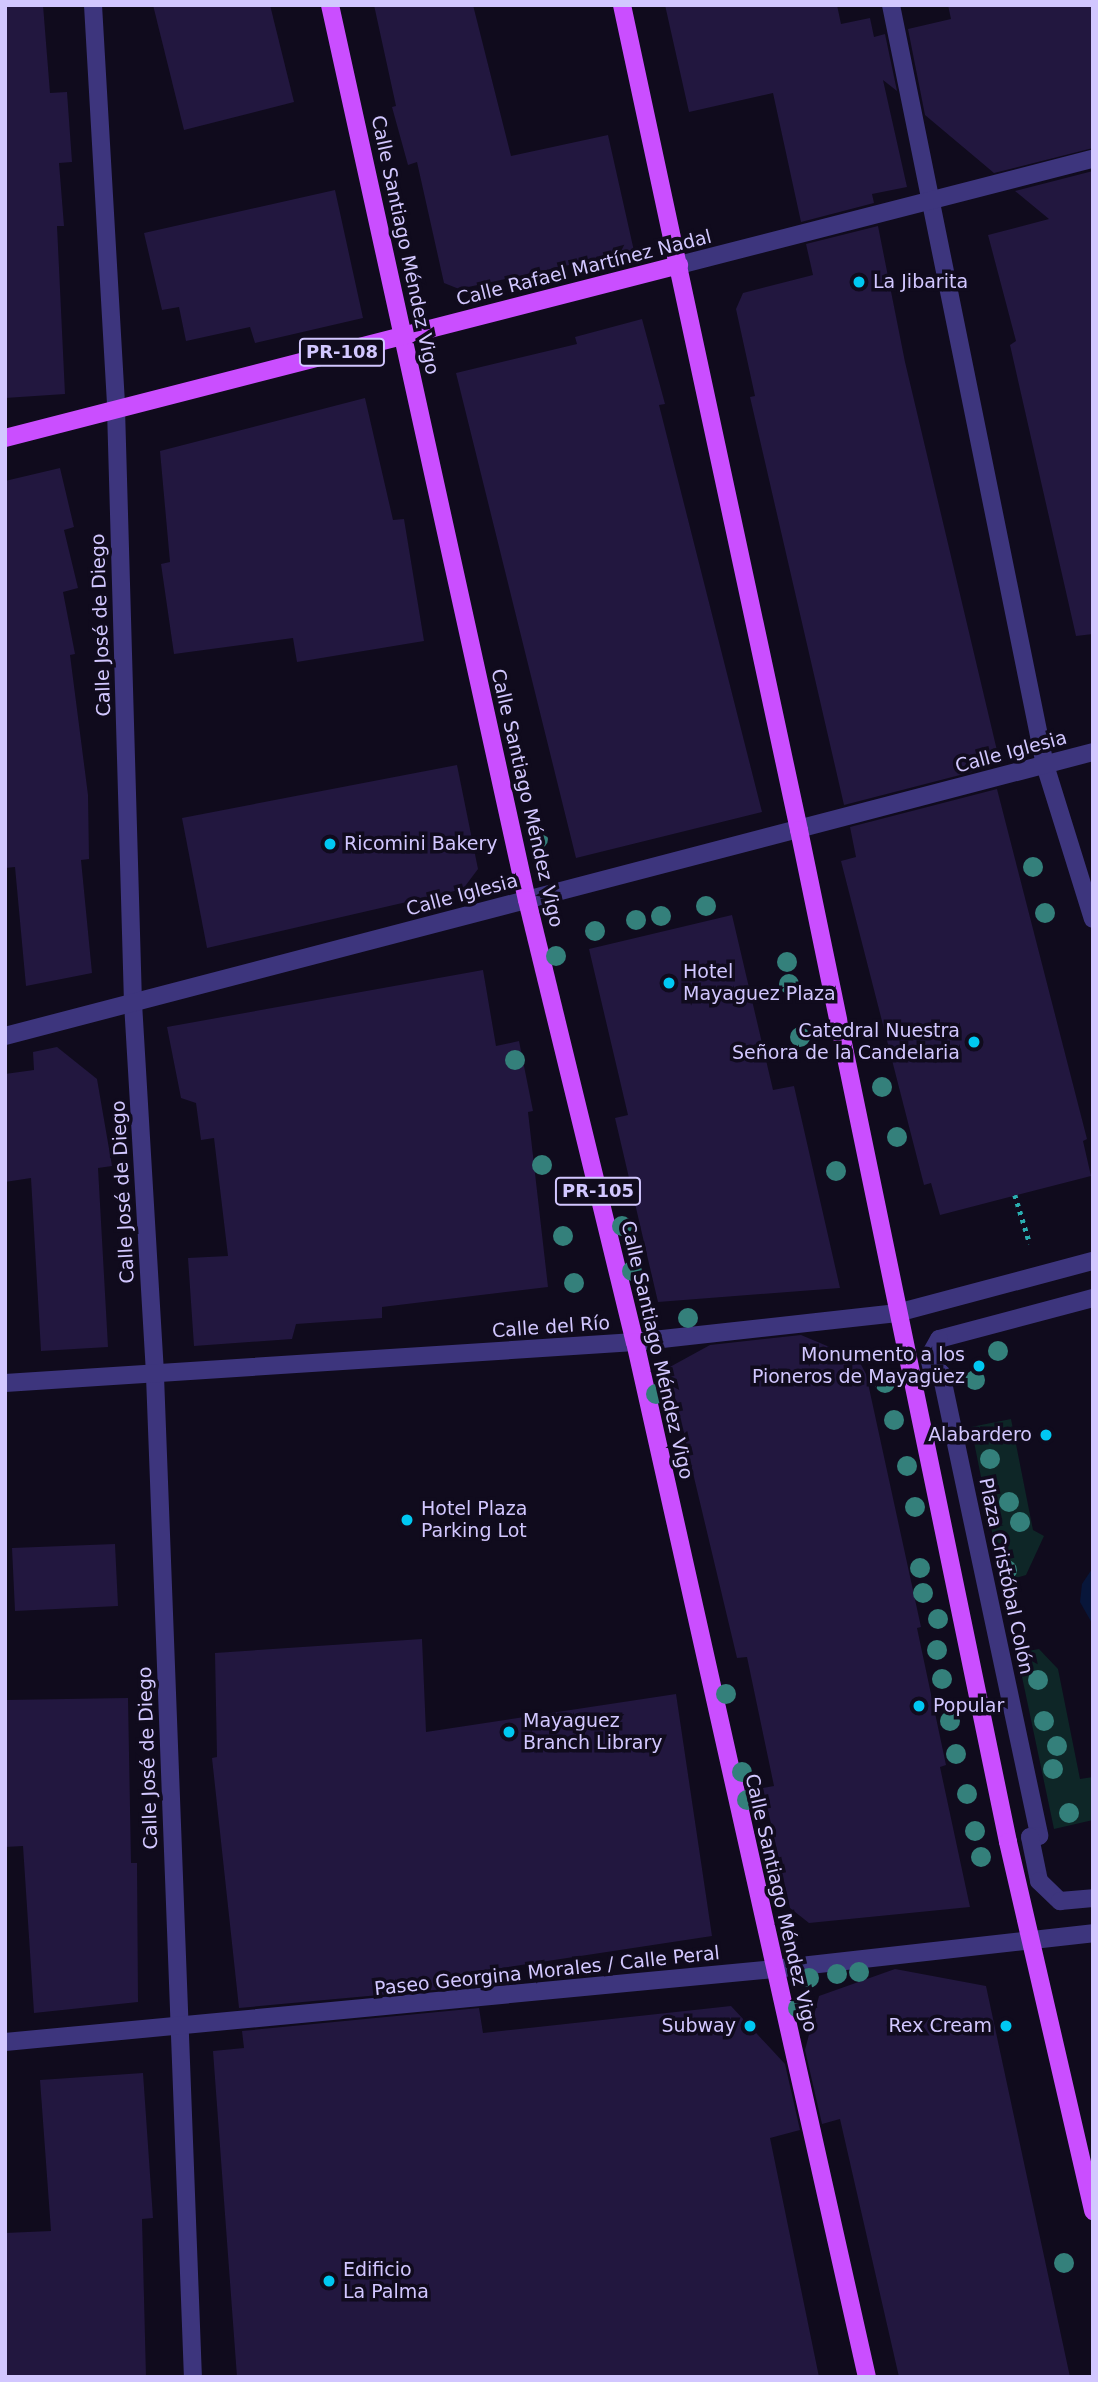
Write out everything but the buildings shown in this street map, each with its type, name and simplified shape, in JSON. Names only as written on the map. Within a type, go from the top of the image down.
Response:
[{"type":"main road","name":"Calle Santiago Méndez Vigo","points":[[330,5],[527,900],[635,1342],[867,2377]]},
{"type":"main road","points":[[622,5],[799,830],[897,1313],[1030,1939],[1093,2211]]},
{"type":"main road","name":"Calle Rafael Martínez Nadal","points":[[5,439],[679,265]]},
{"type":"street","name":"Calle José de Diego","points":[[93,5],[116,409],[133,1003],[155,1376],[192,2377]]},
{"type":"street","points":[[891,5],[1045,765],[1093,919]]},
{"type":"street","name":"Calle Rafael Martínez Nadal","points":[[679,265],[1093,159]]},
{"type":"street","name":"Calle Iglesia","points":[[5,1036],[1093,752]]},
{"type":"street","name":"Calle del Río","points":[[5,1383],[155,1376],[635,1342],[897,1313],[1093,1261]]},
{"type":"street","name":"Plaza Cristóbal Colón","points":[[1093,1298],[939,1339],[929,1356],[933,1375],[941,1373],[1039,1836],[1030,1838],[1039,1881],[1060,1901],[1093,1898]]},
{"type":"street","name":"Paseo Georgina Morales / Calle Peral","points":[[5,2042],[178,2028],[774,1969],[1093,1933]]},
{"type":"path","points":[[1016,1195],[1039,1276]]},
{"type":"green space","points":[[1011,1419],[1033,1530],[1044,1536],[1026,1575],[1002,1582],[971,1427]]},
{"type":"green space","points":[[1039,1649],[1058,1669],[1080,1779],[1093,1777],[1093,1820],[1054,1829],[1017,1653]]},
{"type":"water","points":[[1093,1568],[1093,1625],[1080,1602],[1082,1584]]},
{"type":"place","name":"La Jibarita","points":[[859,282]]},
{"type":"place","name":"Ricomini Bakery","points":[[330,844]]},
{"type":"place","name":"Hotel Mayaguez Plaza","points":[[669,983]]},
{"type":"place","name":"Catedral Nuestra Señora de la Candelaria","points":[[974,1042]]},
{"type":"place","name":"Monumento a los Pioneros de Mayagüez","points":[[979,1366]]},
{"type":"place","name":"Alabardero","points":[[1046,1435]]},
{"type":"place","name":"Hotel Plaza Parking Lot","points":[[407,1520]]},
{"type":"place","name":"Popular","points":[[919,1706]]},
{"type":"place","name":"Mayaguez Branch Library","points":[[509,1732]]},
{"type":"place","name":"Subway","points":[[750,2026]]},
{"type":"place","name":"Rex Cream","points":[[1006,2026]]},
{"type":"place","name":"Edificio La Palma","points":[[329,2281]]}]
